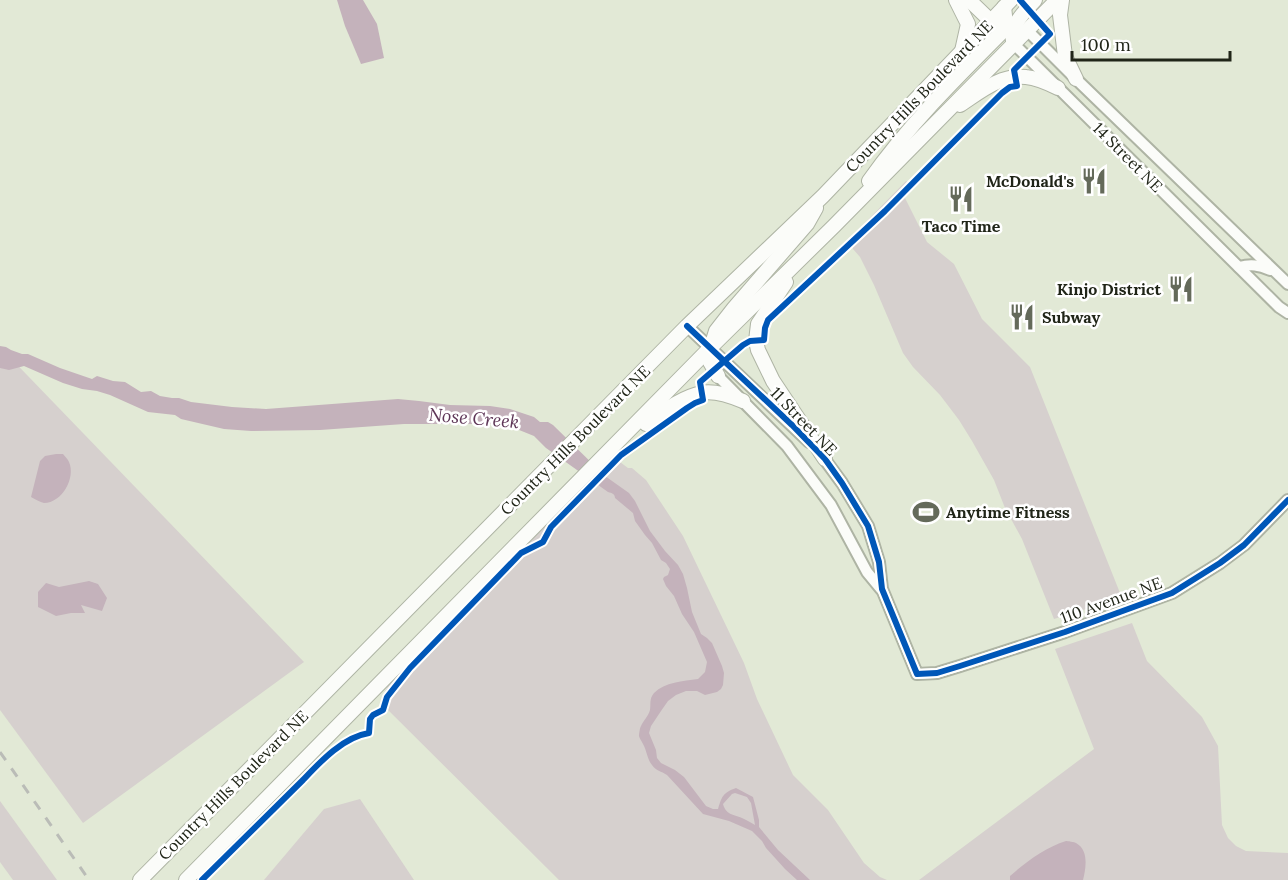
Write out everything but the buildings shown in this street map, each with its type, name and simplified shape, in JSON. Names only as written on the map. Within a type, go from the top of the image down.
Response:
[{"type":"main road","points":[[956,0],[968,24],[962,52]]},
{"type":"main road","name":"14 Street NE","points":[[969,0],[1013,43]]},
{"type":"main road","points":[[1022,26],[1035,0]]},
{"type":"main road","name":"Country Hills Boulevard NE","points":[[186,880],[941,117],[1013,43],[1022,26],[1057,0]]},
{"type":"main road","points":[[1062,0],[1060,15],[1065,56],[1076,79]]},
{"type":"main road","points":[[847,212],[885,158],[937,99],[1002,32],[1006,24],[1004,2]]},
{"type":"main road","name":"Country Hills Boulevard NE","points":[[140,880],[687,326],[823,196],[991,21],[1004,2]]},
{"type":"main road","name":"14 Street NE","points":[[1004,2],[1022,26]]},
{"type":"main road","points":[[941,117],[998,81],[1025,76],[1058,88]]},
{"type":"main road","points":[[718,376],[710,362],[711,347],[716,331],[807,224],[823,196]]},
{"type":"main road","points":[[799,261],[758,324],[756,340],[758,350],[773,381],[825,459]]},
{"type":"main road","points":[[615,446],[656,417],[686,399],[702,393],[727,395],[743,401]]},
{"type":"street","name":"14 Street NE","points":[[1022,26],[1288,284]]},
{"type":"street","name":"14 Street NE","points":[[1013,43],[1279,307],[1288,313]]},
{"type":"street","points":[[1239,267],[1250,264],[1260,265],[1276,272]]},
{"type":"street","name":"11 Street NE","points":[[687,326],[825,459],[868,526],[879,562],[882,589]]},
{"type":"street","name":"11 Street NE","points":[[718,376],[787,446],[831,504],[867,572],[882,589]]},
{"type":"street","name":"110 Avenue NE","points":[[882,589],[917,674],[937,673],[1065,632],[1172,593],[1220,563],[1244,544],[1288,500]]},
{"type":"shaded area","points":[[906,181],[910,184],[905,198],[927,242],[954,264],[982,319],[1030,367],[1122,598],[1054,619],[1022,539],[1005,508],[994,480],[972,441],[940,395],[903,353],[874,285],[860,257],[853,249],[851,237]]},
{"type":"shaded area","points":[[0,347],[304,662],[83,823],[0,710]]},
{"type":"shaded area","points":[[620,462],[632,468],[646,480],[683,536],[744,663],[757,699],[793,775],[828,810],[864,863],[887,880],[559,880],[383,705],[383,695],[388,686],[558,513],[575,508]]},
{"type":"shaded area","points":[[1132,623],[1147,661],[1202,717],[1218,746],[1222,825],[1228,838],[1236,846],[1246,851],[1288,853],[1288,880],[919,880],[1094,749],[1055,649]]},
{"type":"shaded area","points":[[360,799],[414,880],[264,880],[324,809]]},
{"type":"shaded area","points":[[0,801],[57,880],[13,880],[0,862]]},
{"type":"water","points":[[337,0],[363,0],[377,24],[384,58],[361,64]]},
{"type":"water","name":"Nose Creek","points":[[0,346],[28,354],[92,379],[97,376],[125,382],[141,392],[151,391],[160,396],[191,402],[266,409],[398,399],[510,409],[553,425],[605,476],[629,493],[635,501],[650,531],[683,574],[692,612],[701,634],[712,643],[722,666],[723,685],[717,692],[705,695],[697,691],[686,691],[668,701],[651,726],[649,733],[657,758],[684,777],[706,806],[713,809],[718,809],[723,796],[736,788],[753,797],[759,827],[778,850],[810,880],[797,880],[752,831],[729,821],[703,814],[667,775],[655,769],[650,763],[639,736],[650,710],[652,695],[669,684],[698,679],[705,672],[707,662],[694,632],[663,579],[668,575],[670,569],[661,560],[652,543],[635,521],[633,513],[613,494],[546,448],[534,436],[507,425],[493,424],[404,424],[320,430],[224,429],[181,419],[175,415],[148,412],[110,395],[63,383],[24,366],[9,370],[0,368]],"holes":[[[732,794],[747,797],[751,803],[755,825],[724,808],[723,804]]]},
{"type":"water","points":[[63,454],[69,461],[71,475],[62,494],[51,502],[44,503],[31,497],[40,461],[45,456]]},
{"type":"water","points":[[89,581],[98,584],[107,598],[102,611],[81,605],[85,613],[56,616],[38,607],[38,592],[46,583],[59,587]]},
{"type":"water","points":[[1066,841],[1075,843],[1083,850],[1086,865],[1083,880],[1010,880],[1010,876],[1029,860]]},
{"type":"railway","points":[[0,752],[89,880]]},
{"type":"cycle path","points":[[202,880],[324,758],[341,745],[359,735],[369,733],[370,719],[383,710],[387,697],[410,668],[521,553],[543,542],[551,527],[621,455],[687,408],[703,400],[700,382],[743,345],[750,341],[764,340],[768,320],[885,211],[1002,93],[1010,87],[1017,86],[1014,70],[1050,34],[1020,0]]},
{"type":"cycle path","points":[[687,326],[792,425],[825,459],[842,483],[868,526],[879,562],[882,589],[917,674],[937,673],[960,666],[1065,632],[1172,593],[1244,545],[1288,500]]},
{"type":"place","name":"McDonald's","points":[[1094,181]]},
{"type":"place","name":"Taco Time","points":[[961,199]]},
{"type":"place","name":"Kinjo District","points":[[1181,289]]},
{"type":"place","name":"Subway","points":[[1022,317]]},
{"type":"place","name":"Anytime Fitness","points":[[926,512]]}]
